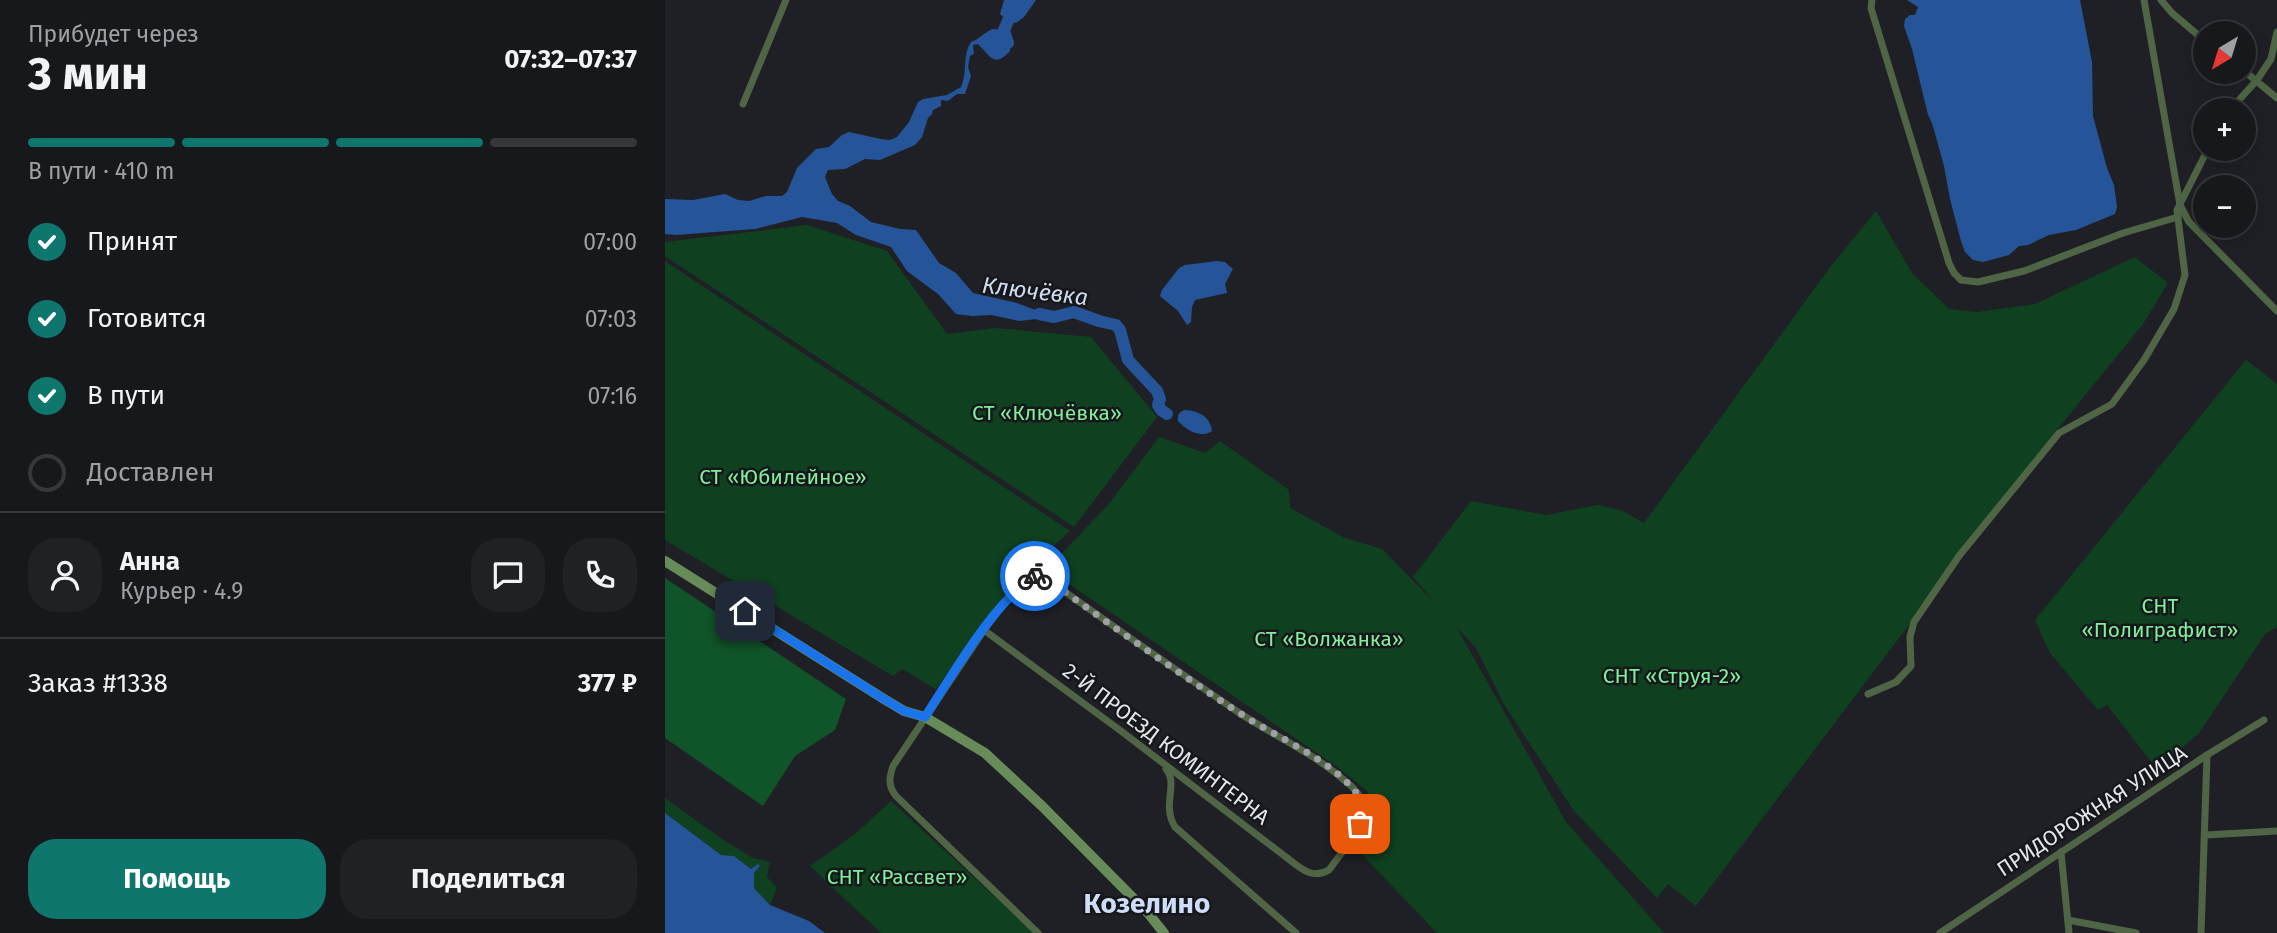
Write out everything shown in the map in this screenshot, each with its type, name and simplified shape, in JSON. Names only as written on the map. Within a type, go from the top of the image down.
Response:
[{"type":"street","points":[[743,104],[786,0]]},
{"type":"street","points":[[1872,0],[1871,8],[1949,262],[1961,280],[1978,282],[2024,271],[2123,233],[2178,216]]},
{"type":"street","points":[[2144,0],[2179,205],[2189,222],[2277,311]]},
{"type":"street","points":[[2161,0],[2193,31]]},
{"type":"street","points":[[2241,98],[2271,59],[2277,32]]},
{"type":"street","points":[[2257,80],[2277,97]]},
{"type":"street","points":[[1868,694],[1896,682],[1911,666],[1910,638],[1914,622],[1959,556],[2059,433],[2112,404],[2144,360],[2174,309],[2185,275],[2177,210],[2202,161]]},
{"type":"street","points":[[665,561],[884,699],[904,711],[925,717],[985,753],[1042,806],[1148,913],[1164,933]]},
{"type":"street","name":"2-Й ПРОЕЗД КОМИНТЕРНА","points":[[1039,573],[1170,666],[1252,721],[1317,759],[1345,780],[1363,803],[1364,814],[1360,824],[1329,870],[1322,875],[1305,871],[984,631],[1012,593],[1039,573]]},
{"type":"street","points":[[984,631],[893,766],[890,789],[1038,933]]},
{"type":"street","name":"ПРИДОРОЖНАЯ УЛИЦА","points":[[1940,933],[2264,720]]},
{"type":"street","points":[[2201,933],[2207,755]]},
{"type":"street","points":[[1159,761],[1171,775],[1168,806],[1169,817],[1175,827],[1296,933]]},
{"type":"street","points":[[2206,835],[2277,831]]},
{"type":"street","points":[[2061,852],[2069,933]]},
{"type":"street","points":[[2068,920],[2136,933]]},
{"type":"green space","name":"СНТ «Струя-2»","points":[[1876,211],[1912,273],[1949,309],[1977,312],[2035,304],[2135,257],[2168,283],[2143,324],[2056,431],[1696,906],[1668,884],[1657,898],[1574,811],[1505,706],[1476,648],[1449,619],[1457,628],[1566,822],[1664,933],[1437,933],[1354,846],[1377,811],[1367,791],[1336,766],[1047,569],[1108,505],[1159,437],[1205,453],[1220,441],[1289,490],[1290,508],[1345,538],[1382,549],[1436,604],[1413,577],[1471,501],[1546,515],[1598,505],[1623,511],[1644,523],[1831,266]]},
{"type":"green space","name":"СТ «Ключёвка»","points":[[807,225],[887,251],[947,334],[996,328],[1091,337],[1157,417],[1074,527],[665,256],[665,242]]},
{"type":"green space","name":"СТ «Юбилейное»","points":[[665,261],[1070,531],[1012,584],[936,689],[902,669],[893,676],[665,540]]},
{"type":"green space","name":"СНТ «Полиграфист»","points":[[2246,360],[2277,384],[2277,627],[2265,634],[2199,733],[2157,769],[2107,705],[2098,710],[2050,653],[2035,620]]},
{"type":"green space","points":[[665,578],[846,699],[835,730],[795,756],[763,806],[665,738]]},
{"type":"green space","points":[[665,798],[725,841],[753,858],[770,862],[767,877],[777,888],[770,905],[754,888],[754,873],[760,866],[751,869],[734,856],[721,855],[665,813]]},
{"type":"green space","name":"СНТ «Рассвет»","points":[[891,801],[1034,933],[881,933],[810,866],[855,834]]},
{"type":"water","points":[[1004,0],[1036,0],[1016,23],[1000,14]]},
{"type":"water","points":[[1907,0],[2080,0],[2092,62],[2093,116],[2114,185],[2117,207],[2115,214],[2076,230],[2049,235],[2028,245],[2019,246],[2009,255],[1983,262],[1973,260],[1965,252],[1944,166],[1904,26],[1905,19],[1915,15],[1918,7]]},
{"type":"water","name":"Ключёвка","points":[[993,29],[1006,30],[1010,51],[996,60],[978,44],[973,45],[974,54],[970,56],[968,67],[971,76],[965,94],[957,94],[948,101],[941,100],[941,106],[933,110],[922,137],[915,145],[880,160],[865,159],[845,169],[828,170],[825,177],[838,201],[850,206],[871,222],[916,230],[939,263],[956,273],[973,293],[1017,303],[1054,317],[1019,321],[991,315],[956,314],[938,294],[907,271],[891,247],[856,235],[837,223],[802,217],[755,229],[665,234],[665,199],[693,200],[725,194],[738,200],[749,201],[766,196],[782,196],[787,192],[797,168],[816,149],[829,147],[842,135],[849,132],[890,140],[897,137],[909,122],[918,102],[947,95],[961,87],[971,42]]},
{"type":"water","points":[[1225,262],[1233,269],[1225,284],[1227,293],[1195,300],[1191,322],[1187,325],[1178,311],[1160,296],[1162,290],[1179,268]]},
{"type":"water","points":[[1185,410],[1203,415],[1212,431],[1199,434],[1185,427],[1178,419],[1179,414]]},
{"type":"water","points":[[665,813],[721,855],[734,856],[751,869],[758,864],[760,866],[754,873],[754,888],[770,905],[809,921],[825,933],[665,933]]},
{"type":"waterway","name":"Ключёвка","points":[[1008,43],[1004,30],[1017,0]]},
{"type":"waterway","name":"Ключёвка","points":[[1039,314],[1054,317],[1074,312],[1116,325],[1120,330],[1128,360],[1157,391],[1160,399],[1158,405],[1167,414]]},
{"type":"way so far","points":[[1035,576],[1039,573],[1170,666],[1274,735],[1317,759],[1345,780],[1363,803],[1364,814],[1360,824]]},
{"type":"district","name":"Козелино","points":[[1147,903]]},
{"type":"route","points":[[745,611],[904,711],[925,717],[955,670],[1012,593],[1035,576]]},
{"type":"park label","name":"СТ «Волжанка»","points":[[1329,639]]}]
